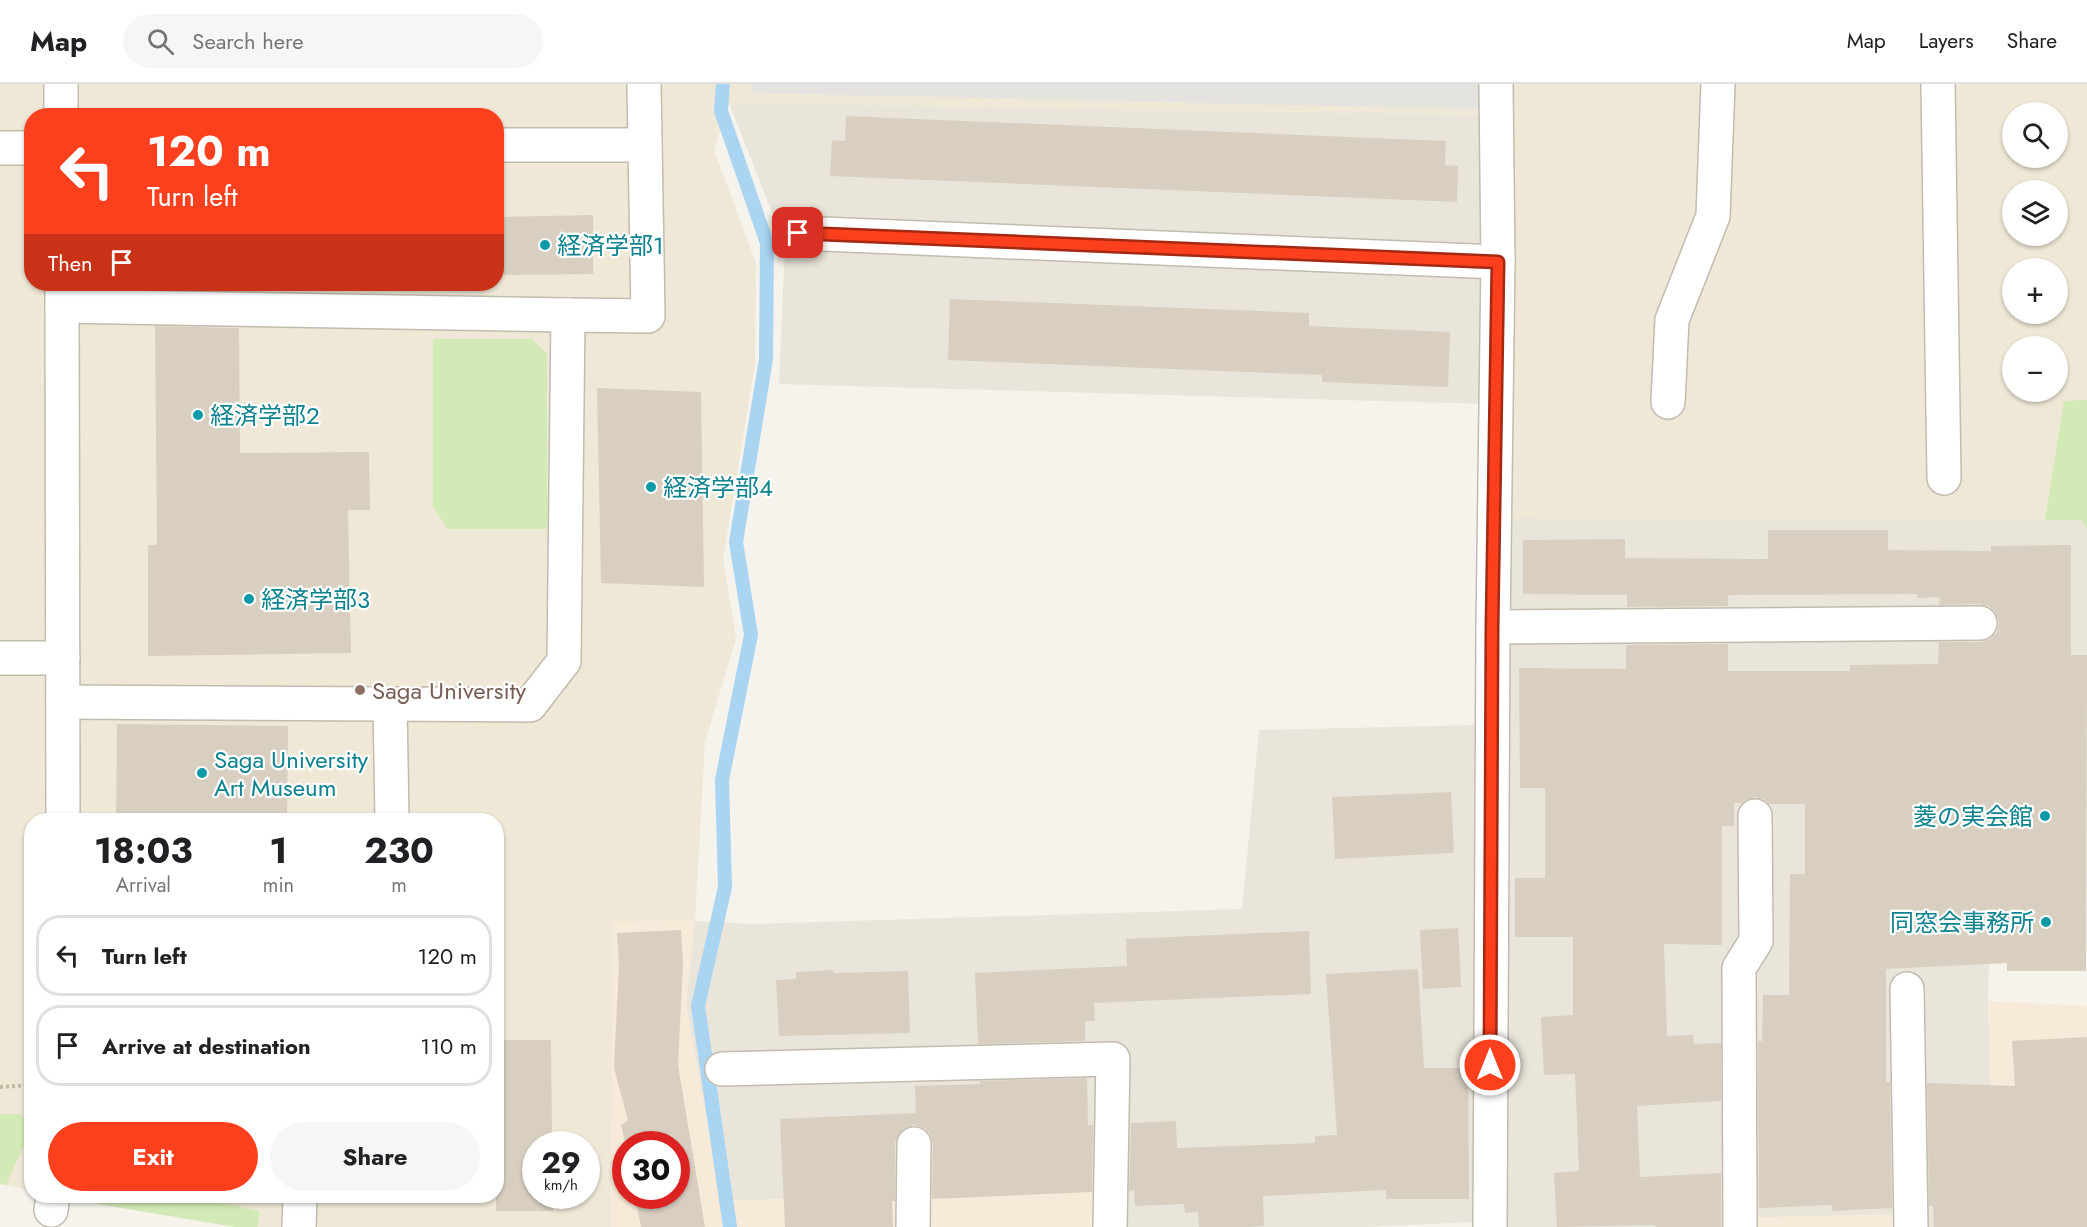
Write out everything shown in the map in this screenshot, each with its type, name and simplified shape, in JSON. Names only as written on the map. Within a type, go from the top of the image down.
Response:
[{"type":"street","points":[[61,84],[61,108]]},
{"type":"street","points":[[63,813],[62,295],[568,315],[648,316],[644,84]]},
{"type":"street","points":[[1490,1227],[1492,627],[1498,262],[1496,84]]},
{"type":"street","points":[[1668,402],[1672,320],[1713,216],[1718,84]]},
{"type":"street","points":[[1938,84],[1944,478]]},
{"type":"street","points":[[504,145],[645,146]]},
{"type":"street","points":[[0,148],[24,148]]},
{"type":"street","points":[[798,233],[1498,262]]},
{"type":"street","points":[[63,702],[530,705],[564,661],[568,315]]},
{"type":"street","points":[[1492,627],[1980,623]]},
{"type":"street","points":[[0,658],[63,658]]},
{"type":"street","points":[[390,704],[392,813]]},
{"type":"street","points":[[1740,1227],[1739,968],[1756,941],[1755,816]]},
{"type":"street","points":[[1907,988],[1911,1227]]},
{"type":"street","points":[[722,1069],[1113,1059],[1110,1227]]},
{"type":"street","points":[[913,1227],[914,1144]]},
{"type":"street","points":[[299,1227],[300,1203]]},
{"type":"path","points":[[0,1087],[24,1086]]},
{"type":"shaded area","name":"Saga University","points":[[0,84],[2087,84],[2087,530],[2081,520],[1507,518],[1497,115],[729,103],[714,150],[756,263],[755,364],[723,559],[736,638],[705,742],[695,921],[613,922],[611,1227],[236,1227],[92,1203],[504,1203],[504,813],[24,813],[24,1189],[0,1184]]},
{"type":"shaded area","points":[[751,84],[1481,84],[1481,109],[751,93]]},
{"type":"shaded area","points":[[729,103],[1484,115],[1486,404],[779,384],[785,245]]},
{"type":"shaded area","points":[[1507,518],[2081,520],[2087,530],[2087,733],[1996,728],[1988,1000],[1995,1227],[1494,1227],[1492,1221],[1367,1227],[1119,1227],[1120,1190],[721,1201],[686,1004],[695,921],[751,924],[1242,909],[1259,730],[1480,725]]},
{"type":"shaded area","points":[[695,921],[686,1004],[721,1201],[1120,1190],[1119,1227],[611,1227],[613,922]]},
{"type":"shaded area","points":[[1988,1001],[2087,1006],[2087,1227],[1995,1227]]},
{"type":"shaded area","points":[[1897,1214],[1897,1227],[1726,1227],[1726,1218]]},
{"type":"green space","points":[[433,339],[532,339],[547,354],[547,529],[448,529],[433,507]]},
{"type":"green space","points":[[2087,400],[2087,530],[2081,520],[2045,520],[2064,402]]},
{"type":"green space","points":[[0,1114],[20,1114],[24,1119],[24,1145],[6,1185],[0,1184]]},
{"type":"green space","points":[[92,1203],[223,1203],[260,1211],[257,1227],[236,1227]]},
{"type":"building","points":[[846,116],[1446,141],[1445,165],[1458,166],[1457,202],[830,176],[832,140],[845,141]]},
{"type":"building","name":"経済学部1","points":[[593,215],[593,274],[504,275],[504,217]]},
{"type":"building","points":[[950,299],[1309,313],[1309,326],[1450,332],[1448,387],[1322,382],[1322,375],[948,360]]},
{"type":"building","points":[[155,326],[239,328],[240,453],[369,452],[370,510],[348,510],[351,653],[148,656],[148,545],[157,545]]},
{"type":"building","name":"経済学部4","points":[[597,388],[701,392],[704,587],[601,583]]},
{"type":"building","points":[[1768,530],[1888,530],[1888,550],[1991,551],[1991,546],[2071,545],[2071,655],[2087,655],[2086,971],[2007,971],[2007,963],[1886,969],[1886,1082],[1890,1082],[1892,1208],[1832,1211],[1832,1205],[1759,1208],[1758,1041],[1762,1041],[1763,995],[1789,995],[1790,874],[1805,874],[1805,804],[1768,804],[1764,799],[1755,797],[1742,803],[1734,803],[1734,826],[1722,826],[1722,945],[1664,944],[1667,1036],[1693,1035],[1694,1044],[1721,1043],[1721,1101],[1637,1106],[1640,1177],[1721,1173],[1721,1227],[1656,1227],[1655,1225],[1557,1227],[1554,1173],[1579,1171],[1575,1074],[1544,1075],[1541,1017],[1573,1015],[1573,937],[1515,937],[1515,878],[1545,878],[1545,788],[1520,788],[1519,668],[1626,669],[1626,645],[1728,644],[1728,671],[1850,671],[1850,665],[1938,664],[1939,642],[1981,642],[1990,639],[1997,632],[1999,622],[1989,606],[1980,604],[1939,605],[1940,597],[1917,598],[1917,594],[1728,595],[1728,606],[1627,607],[1627,595],[1523,594],[1523,540],[1625,539],[1625,558],[1768,559]]},
{"type":"building","name":"Saga University Art Museum","points":[[117,724],[288,726],[287,813],[116,813]]},
{"type":"building","points":[[1451,792],[1454,853],[1335,859],[1332,797]]},
{"type":"building","points":[[1458,928],[1461,987],[1423,989],[1420,930]]},
{"type":"building","points":[[681,930],[683,964],[678,1065],[689,1131],[622,1131],[621,1125],[628,1120],[614,1068],[619,965],[617,933]]},
{"type":"building","points":[[1309,931],[1311,994],[1094,1003],[1095,1021],[1085,1021],[1085,1041],[978,1044],[975,973],[1127,966],[1126,939]]},
{"type":"building","points":[[1418,969],[1424,1068],[1468,1068],[1469,1199],[1386,1199],[1386,1190],[1263,1196],[1264,1226],[1247,1227],[1199,1227],[1198,1212],[1185,1213],[1184,1204],[1135,1206],[1134,1190],[1129,1191],[1131,1123],[1176,1121],[1177,1148],[1315,1143],[1315,1136],[1337,1135],[1326,974]]},
{"type":"building","points":[[834,970],[834,973],[908,971],[910,1033],[779,1036],[776,980],[796,979],[796,972]]},
{"type":"building","points":[[2087,1037],[2087,1227],[1934,1227],[1933,1206],[1929,1206],[1927,1083],[2015,1086],[2012,1041]]},
{"type":"building","points":[[504,1040],[551,1040],[552,1131],[522,1131],[522,1209],[553,1209],[553,1211],[496,1211],[496,1203],[504,1203]]},
{"type":"building","points":[[1087,1078],[1088,1125],[1093,1125],[1092,1192],[932,1199],[933,1144],[930,1134],[924,1128],[914,1125],[904,1128],[895,1143],[893,1227],[785,1227],[780,1119],[916,1113],[915,1086],[980,1084],[980,1081]]},
{"type":"building","points":[[690,1137],[705,1227],[641,1227],[638,1209],[690,1209]]},
{"type":"waterway","points":[[723,84],[721,111],[767,243],[766,359],[736,542],[751,635],[722,780],[725,887],[698,1006],[730,1227]]},
{"type":"place","name":"経済学部1","points":[[545,245]]},
{"type":"place","name":"経済学部2","points":[[198,415]]},
{"type":"place","name":"経済学部4","points":[[651,487]]},
{"type":"place","name":"経済学部3","points":[[249,599]]},
{"type":"place","name":"Saga University","points":[[360,690]]},
{"type":"place","name":"Saga University Art Museum","points":[[202,773]]},
{"type":"place","name":"菱の実会館","points":[[2045,816]]},
{"type":"place","name":"同窓会事務所","points":[[2046,922]]},
{"type":"route","points":[[798,233],[1498,262],[1492,627],[1490,1065]]}]
